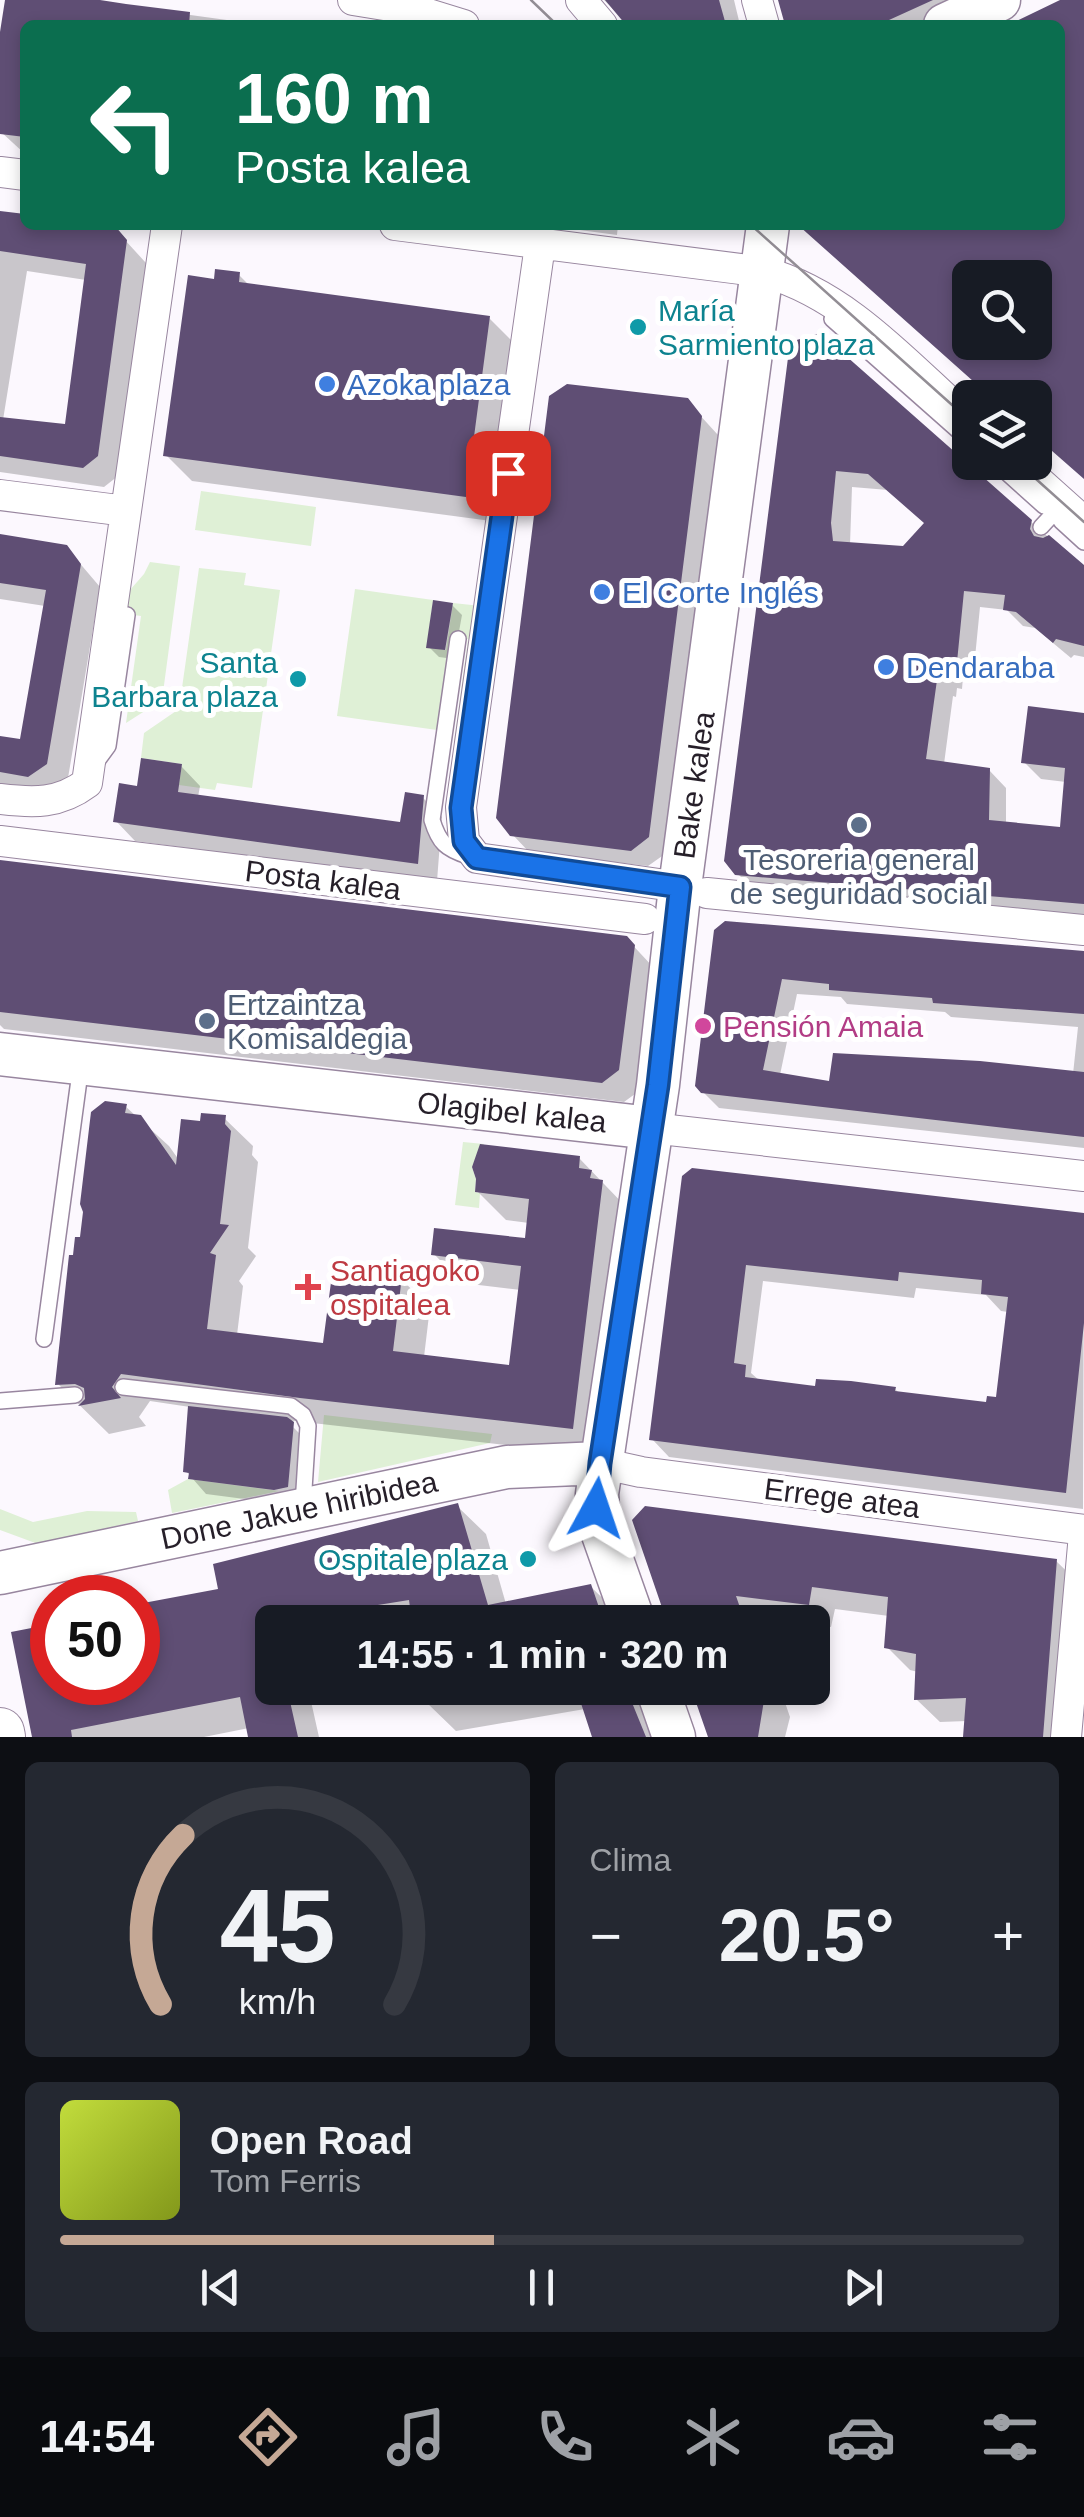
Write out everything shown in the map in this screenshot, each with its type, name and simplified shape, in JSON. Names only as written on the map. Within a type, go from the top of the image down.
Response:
[{"type":"main road","points":[[956,20],[999,0]]},
{"type":"main road","name":"Bake kalea","points":[[628,1605],[596,1508],[600,1463],[651,1128],[694,890],[768,230]]},
{"type":"main road","name":"Olagibel kalea","points":[[0,1054],[651,1128]]},
{"type":"main road","name":"Done Jakue hiribidea","points":[[0,1573],[507,1467],[600,1463]]},
{"type":"main road","points":[[663,1705],[674,1737]]},
{"type":"street","points":[[353,0],[400,7],[446,20]]},
{"type":"street","points":[[581,0],[598,20]]},
{"type":"street","points":[[0,799],[46,803],[69,796],[87,783],[166,230]]},
{"type":"street","points":[[430,230],[764,272],[838,304],[952,404]]},
{"type":"street","points":[[540,245],[461,808],[464,841],[477,858],[694,890],[971,914],[1084,930]]},
{"type":"street","points":[[1038,480],[1084,522]]},
{"type":"street","points":[[0,495],[126,511]]},
{"type":"street","name":"Posta kalea","points":[[0,841],[646,919]]},
{"type":"street","name":"Olagibel kalea","points":[[651,1128],[1084,1176]]},
{"type":"street","name":"Errege atea","points":[[600,1463],[641,1472],[1084,1532]]},
{"type":"street","points":[[1066,1737],[1084,1532]]},
{"type":"lane","points":[[807,288],[826,313],[952,425]]},
{"type":"lane","points":[[1014,480],[1084,542]]},
{"type":"lane","points":[[1040,527],[1053,514]]},
{"type":"lane","points":[[89,772],[108,746],[127,614]]},
{"type":"lane","points":[[458,639],[432,820],[444,847],[477,858]]},
{"type":"lane","points":[[44,1339],[81,1064]]},
{"type":"lane","points":[[122,1387],[291,1406],[303,1415],[308,1426],[302,1508]]},
{"type":"lane","points":[[0,1401],[75,1395]]},
{"type":"green space","points":[[201,491],[316,507],[311,546],[195,530]]},
{"type":"green space","points":[[150,562],[180,566],[162,700],[126,723],[141,616],[119,613]]},
{"type":"green space","points":[[199,568],[246,573],[244,585],[280,590],[252,788],[217,783],[215,790],[179,785],[182,764],[141,758],[144,733],[179,709]]},
{"type":"green space","points":[[355,589],[433,600],[427,647],[446,650],[453,603],[481,606],[462,743],[454,742],[468,639],[450,637],[437,730],[337,716]]},
{"type":"green space","points":[[463,1142],[484,1144],[472,1167],[475,1192],[480,1193],[479,1208],[455,1205]]},
{"type":"green space","points":[[324,1415],[492,1434],[490,1443],[318,1482]]},
{"type":"green space","points":[[188,1479],[279,1491],[172,1513],[168,1490]]},
{"type":"green space","points":[[0,1509],[33,1522],[87,1511],[136,1512],[138,1521],[38,1544],[0,1530]]},
{"type":"building","points":[[5,0],[100,0],[190,12],[189,20],[20,20],[20,136],[0,134],[0,32]]},
{"type":"building","points":[[605,0],[719,0],[725,20],[622,20]]},
{"type":"building","points":[[778,0],[933,0],[889,20],[784,20]]},
{"type":"building","points":[[1060,0],[1084,0],[1084,479],[1052,451],[1052,380],[972,380],[804,230],[1065,230],[1065,20],[1018,20]]},
{"type":"building","points":[[0,211],[20,213],[20,230],[118,230],[127,240],[98,456],[83,468],[0,456],[0,417],[65,424],[86,264],[0,251]]},
{"type":"building","name":"Azoka plaza","points":[[215,269],[240,272],[239,282],[490,316],[466,497],[163,456],[188,275],[214,279]]},
{"type":"building","points":[[820,333],[952,449],[952,480],[987,480],[1032,520],[1030,529],[1034,536],[1049,535],[1084,565],[1084,646],[1056,639],[1053,643],[1016,612],[1003,610],[1005,595],[964,591],[957,662],[947,661],[945,673],[941,672],[937,680],[926,759],[990,768],[989,820],[1060,827],[1065,768],[1021,763],[1028,706],[1084,713],[1084,904],[735,875],[724,861],[790,342]],"holes":[[[836,471],[868,474],[924,523],[903,546],[833,541]]]},
{"type":"building","name":"El Corte Inglés","points":[[567,384],[688,398],[702,416],[649,837],[631,851],[510,836],[496,818],[549,396]]},
{"type":"building","points":[[0,534],[67,545],[81,564],[47,764],[28,777],[0,772],[0,736],[20,739],[46,590],[0,583]]},
{"type":"building","points":[[433,600],[453,603],[445,650],[426,648]]},
{"type":"building","points":[[141,758],[182,764],[178,792],[400,822],[405,792],[424,795],[418,864],[113,822],[119,783],[137,786]]},
{"type":"building","points":[[0,860],[627,936],[635,945],[619,1070],[602,1083],[0,1012]]},
{"type":"building","points":[[725,921],[1084,951],[1084,1014],[933,1003],[932,998],[829,990],[829,984],[782,979],[763,1070],[829,1081],[833,1053],[980,1061],[1084,1072],[1084,1137],[701,1093],[695,1086],[714,930]]},
{"type":"building","points":[[105,1101],[127,1104],[125,1113],[141,1115],[176,1165],[181,1119],[200,1121],[201,1113],[226,1115],[225,1124],[231,1131],[220,1224],[229,1225],[210,1253],[216,1255],[207,1329],[323,1343],[333,1267],[402,1276],[393,1351],[509,1365],[521,1266],[431,1255],[434,1228],[525,1238],[529,1199],[475,1192],[472,1167],[480,1144],[580,1156],[579,1168],[592,1170],[590,1178],[603,1180],[573,1429],[121,1374],[112,1387],[121,1398],[78,1406],[85,1399],[84,1388],[75,1384],[55,1385],[69,1255],[73,1255],[75,1237],[80,1237],[91,1112]]},
{"type":"building","points":[[692,1168],[1084,1213],[1084,1323],[1066,1493],[649,1440],[682,1176]],"holes":[[[746,1265],[898,1281],[899,1272],[982,1280],[981,1294],[1008,1297],[996,1397],[987,1396],[986,1402],[895,1391],[896,1387],[851,1381],[816,1379],[815,1386],[745,1377],[746,1365],[734,1363]]]},
{"type":"building","points":[[188,1406],[287,1417],[294,1422],[288,1487],[274,1490],[188,1479],[189,1473],[183,1472]]},
{"type":"building","points":[[458,1503],[488,1605],[410,1605],[409,1600],[378,1605],[255,1605],[255,1705],[291,1705],[298,1737],[248,1737],[240,1697],[71,1730],[72,1737],[32,1737],[11,1632],[30,1628],[30,1705],[160,1705],[160,1600],[218,1589],[213,1564]]},
{"type":"building","points":[[645,1506],[1057,1559],[1043,1737],[963,1737],[966,1698],[914,1700],[916,1654],[884,1648],[888,1597],[812,1587],[809,1605],[736,1596],[739,1605],[661,1605],[632,1520]]},
{"type":"building","points":[[591,1584],[598,1605],[488,1605]]},
{"type":"building","points":[[582,1705],[633,1705],[646,1737],[592,1737]]},
{"type":"building","points":[[697,1705],[763,1705],[758,1737],[708,1737]]},
{"type":"tram line","points":[[531,0],[552,20]]},
{"type":"tram line","points":[[757,230],[952,405]]},
{"type":"tram line","points":[[1037,480],[1084,522]]},
{"type":"place","name":"María Sarmiento plaza","points":[[638,327]]},
{"type":"place","name":"Azoka plaza","points":[[327,384]]},
{"type":"place","name":"El Corte Inglés","points":[[602,592]]},
{"type":"place","name":"Dendaraba","points":[[886,667]]},
{"type":"place","name":"Santa Barbara plaza","points":[[298,679]]},
{"type":"place","name":"Tesoreria general de seguridad social","points":[[859,825]]},
{"type":"place","name":"Ertzaintza Komisaldegia","points":[[207,1021]]},
{"type":"place","name":"Pensión Amaia","points":[[703,1026]]},
{"type":"place","name":"Santiagoko ospitalea","points":[[308,1287]]},
{"type":"place","name":"Ospitale plaza","points":[[528,1559]]},
{"type":"route","points":[[508,473],[461,808],[464,841],[477,858],[680,887],[658,1085],[596,1508]]}]
